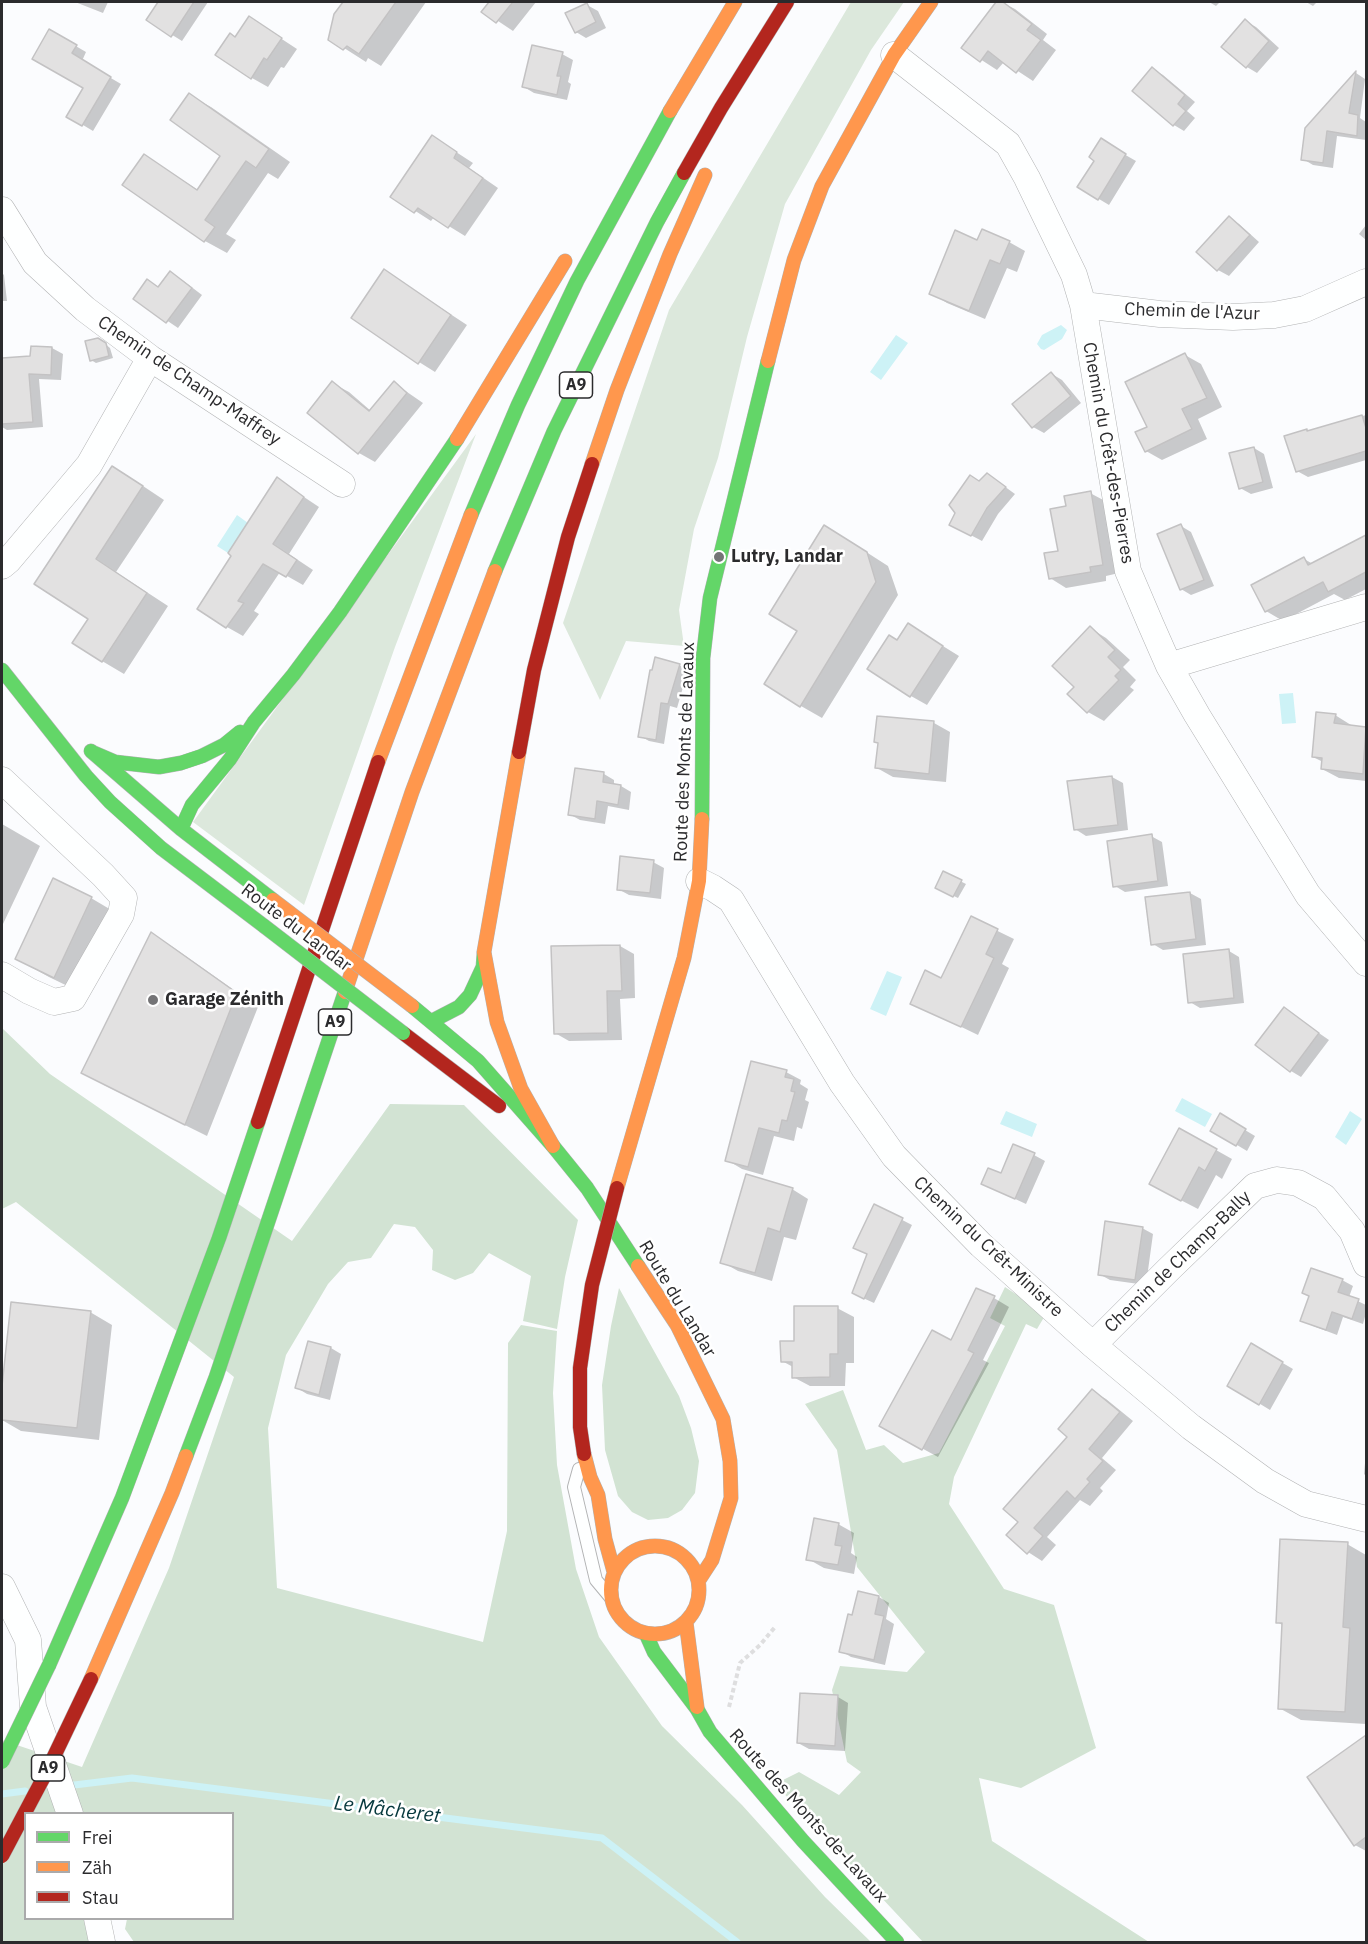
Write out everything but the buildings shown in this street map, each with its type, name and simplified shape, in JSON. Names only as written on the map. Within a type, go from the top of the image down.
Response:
[{"type":"main road","name":"A9","points":[[2,1762],[49,1665],[122,1498],[219,1238],[378,765],[451,564],[482,487],[577,280],[667,116],[735,2]]},
{"type":"main road","name":"Route des Monts de Lavaux","points":[[614,1572],[605,1539],[598,1495],[584,1454],[580,1427],[580,1368],[592,1285],[617,1188],[684,958],[699,881],[702,816],[703,658],[710,598],[794,260],[822,186],[894,55],[932,2]]},
{"type":"main road","name":"A9","points":[[25,1812],[47,1771],[133,1586],[172,1493],[216,1377],[412,792],[507,540],[554,431],[657,222],[721,108],[786,3]]},
{"type":"main road","points":[[735,111],[786,3]]},
{"type":"main road","points":[[622,169],[727,14]]},
{"type":"main road","points":[[432,1021],[453,1011],[470,995],[480,975],[534,670],[568,537],[617,390],[670,254],[710,165]]},
{"type":"main road","points":[[188,869],[182,849],[181,829],[192,805],[230,759],[254,722],[293,675],[393,534],[461,432],[573,247]]},
{"type":"main road","name":"Route du Landar","points":[[2,670],[86,777],[135,825],[188,869],[320,968],[408,1019],[432,1021],[478,1061],[587,1188],[677,1325],[723,1419],[730,1461],[731,1498],[712,1560],[699,1580]]},
{"type":"main road","name":"Route du Landar","points":[[39,715],[94,753],[181,829],[273,900],[553,1146]]},
{"type":"main road","points":[[94,753],[115,762],[137,766],[159,767],[181,763],[224,745],[254,722]]},
{"type":"main road","points":[[484,952],[498,1022],[520,1089],[553,1146]]},
{"type":"main road","name":"Route des Monts de Lavaux","points":[[598,1495],[616,1517]]},
{"type":"main road","points":[[704,1533],[723,1521]]},
{"type":"main road","points":[[635,1544],[679,1547],[694,1567],[699,1580],[698,1603],[686,1622],[660,1635],[646,1634],[633,1629],[615,1610],[611,1598],[610,1584],[614,1572],[635,1544]]},
{"type":"main road","points":[[686,1622],[697,1709]]},
{"type":"main road","points":[[646,1634],[654,1652],[697,1709]]},
{"type":"main road","name":"Route des Monts-de-Lavaux","points":[[697,1709],[710,1732],[803,1841],[897,1942]]},
{"type":"main road","name":"A9","points":[[2,1856],[24,1814]]},
{"type":"street","name":"Chemin du Crêt-des-Pierres","points":[[894,55],[1008,144],[1027,178],[1074,275],[1083,305],[1128,571],[1170,666],[1218,751],[1308,895],[1366,963]]},
{"type":"street","name":"Chemin de Champ-Maffrey","points":[[2,210],[35,263],[85,309],[150,358],[342,484]]},
{"type":"street","name":"Chemin de l'Azur","points":[[1083,305],[1160,314],[1233,317],[1274,315],[1305,309],[1366,282]]},
{"type":"street","points":[[2,566],[89,465],[150,358]]},
{"type":"street","points":[[1170,666],[1366,607]]},
{"type":"street","points":[[2,780],[103,875],[124,898],[121,914],[73,998],[54,1002],[2,975]]},
{"type":"street","name":"Chemin du Crêt-Ministre","points":[[699,881],[731,900],[842,1083],[894,1156],[981,1245],[1191,1427],[1265,1481],[1306,1504],[1366,1519]]},
{"type":"street","name":"Chemin de Champ-Bally","points":[[1094,1345],[1255,1186],[1277,1180],[1298,1183],[1324,1197],[1352,1231],[1366,1264]]},
{"type":"street","points":[[2,1587],[28,1640],[33,1707],[69,1812]]},
{"type":"street","points":[[97,1920],[102,1942]]},
{"type":"lane","points":[[584,1454],[574,1487],[596,1580],[611,1598]]},
{"type":"path","points":[[728,1712],[740,1663],[760,1646],[775,1628]]},
{"type":"shaded area","points":[[851,2],[904,2],[871,50],[785,204],[747,337],[718,458],[694,529],[679,610],[684,646],[626,641],[600,700],[563,623],[669,310]]},
{"type":"shaded area","points":[[476,434],[395,647],[304,905],[193,822]]},
{"type":"green space","points":[[2,1028],[50,1074],[292,1241],[390,1104],[464,1105],[578,1220],[565,1277],[557,1329],[523,1321],[531,1276],[489,1253],[473,1273],[455,1280],[432,1270],[433,1250],[415,1227],[394,1224],[371,1258],[348,1262],[328,1284],[286,1355],[268,1428],[277,1588],[483,1642],[507,1531],[508,1343],[521,1325],[557,1331],[553,1393],[557,1465],[576,1569],[599,1637],[662,1726],[742,1805],[825,1897],[871,1942],[134,1942],[125,1929],[127,1920],[234,1920],[234,1812],[24,1812],[24,1920],[94,1920],[105,1942],[2,1942],[2,1740],[82,1767],[169,1568],[234,1377],[16,1202],[2,1209]]},
{"type":"green space","points":[[1005,1287],[1046,1314],[1037,1329],[1026,1324],[954,1477],[949,1504],[1004,1589],[1054,1605],[1096,1748],[1021,1788],[979,1778],[992,1841],[1149,1942],[923,1942],[775,1784],[799,1772],[839,1795],[861,1772],[847,1762],[832,1690],[840,1666],[907,1672],[925,1652],[857,1567],[837,1450],[805,1404],[843,1390],[866,1450],[884,1445],[903,1463],[939,1453],[1005,1326],[990,1318]]},
{"type":"green space","points":[[619,1288],[679,1396],[691,1428],[699,1461],[695,1493],[682,1510],[668,1518],[648,1520],[632,1512],[618,1496],[605,1450],[602,1385]]},
{"type":"water","points":[[1061,325],[1067,330],[1062,339],[1044,350],[1041,349],[1037,344],[1042,335]]},
{"type":"water","points":[[896,335],[908,343],[881,380],[870,372]]},
{"type":"water","points":[[237,515],[248,523],[228,553],[217,546]]},
{"type":"water","points":[[1293,693],[1296,723],[1282,724],[1279,694]]},
{"type":"water","points":[[887,971],[902,977],[886,1016],[870,1009]]},
{"type":"water","points":[[1182,1098],[1212,1114],[1205,1127],[1175,1111]]},
{"type":"water","points":[[1006,1111],[1037,1124],[1032,1137],[1000,1124]]},
{"type":"water","points":[[1350,1111],[1362,1119],[1346,1145],[1335,1137]]},
{"type":"waterway","name":"Le Mâcheret","points":[[66,1786],[132,1778],[602,1838],[737,1942]]},
{"type":"waterway","name":"Le Mâcheret","points":[[2,1794],[25,1791]]},
{"type":"traffic: fast","points":[[471,515],[518,405],[577,281],[670,111]]},
{"type":"traffic: fast","points":[[495,571],[554,431],[657,222],[684,173]]},
{"type":"traffic: fast","points":[[702,819],[703,658],[710,598],[768,361]]},
{"type":"traffic: fast","points":[[181,829],[192,805],[230,759],[254,722],[340,612],[457,439]]},
{"type":"traffic: fast","points":[[2,670],[86,776],[110,802],[161,848],[264,926]]},
{"type":"traffic: fast","points":[[94,753],[115,762],[159,767],[202,756],[224,745],[240,732]]},
{"type":"traffic: fast","points":[[91,751],[181,829],[273,900]]},
{"type":"traffic: fast","points":[[264,926],[403,1033]]},
{"type":"traffic: fast","points":[[432,1021],[459,1007],[470,995],[483,967],[484,954]]},
{"type":"traffic: fast","points":[[186,1456],[216,1377],[345,992]]},
{"type":"traffic: fast","points":[[412,1006],[478,1061],[553,1146],[587,1188],[638,1266]]},
{"type":"traffic: fast","points":[[49,1665],[122,1498],[219,1238],[258,1122]]},
{"type":"traffic: fast","points":[[646,1634],[654,1652],[697,1709],[710,1732],[803,1841],[897,1942]]},
{"type":"traffic: fast","points":[[2,1762],[49,1665]]},
{"type":"traffic: slow","points":[[670,111],[735,2]]},
{"type":"traffic: slow","points":[[768,361],[794,260],[822,186],[894,55],[931,2]]},
{"type":"traffic: slow","points":[[592,464],[617,390],[670,254],[705,175]]},
{"type":"traffic: slow","points":[[457,439],[565,261]]},
{"type":"traffic: slow","points":[[378,762],[471,515]]},
{"type":"traffic: slow","points":[[345,992],[412,792],[495,571]]},
{"type":"traffic: slow","points":[[519,752],[484,952],[497,1022],[521,1089],[553,1146]]},
{"type":"traffic: slow","points":[[617,1188],[684,958],[699,881],[702,819]]},
{"type":"traffic: slow","points":[[273,900],[412,1006]]},
{"type":"traffic: slow","points":[[638,1266],[677,1325],[723,1419],[730,1461],[731,1498],[712,1560],[699,1580]]},
{"type":"traffic: slow","points":[[584,1454],[598,1495],[605,1539],[614,1572]]},
{"type":"traffic: slow","points":[[91,1679],[186,1456]]},
{"type":"traffic: slow","points":[[646,1546],[664,1546],[680,1553],[692,1565],[699,1581],[699,1590],[699,1599],[692,1615],[680,1627],[664,1634],[646,1634],[630,1627],[618,1615],[611,1599],[611,1581],[618,1565],[630,1553],[646,1546]]},
{"type":"traffic: slow","points":[[686,1622],[697,1707]]},
{"type":"traffic: jam","points":[[684,173],[721,108],[787,2]]},
{"type":"traffic: jam","points":[[519,752],[534,670],[568,537],[592,464]]},
{"type":"traffic: jam","points":[[258,1122],[378,762]]},
{"type":"traffic: jam","points":[[403,1033],[499,1106]]},
{"type":"traffic: jam","points":[[584,1454],[580,1427],[580,1368],[592,1285],[617,1188]]},
{"type":"traffic: jam","points":[[25,1812],[91,1679]]},
{"type":"traffic: jam","points":[[2,1856],[24,1814]]},
{"type":"place","name":"Lutry, Landar","points":[[719,557]]},
{"type":"place","name":"Garage Zénith","points":[[153,1000]]}]
